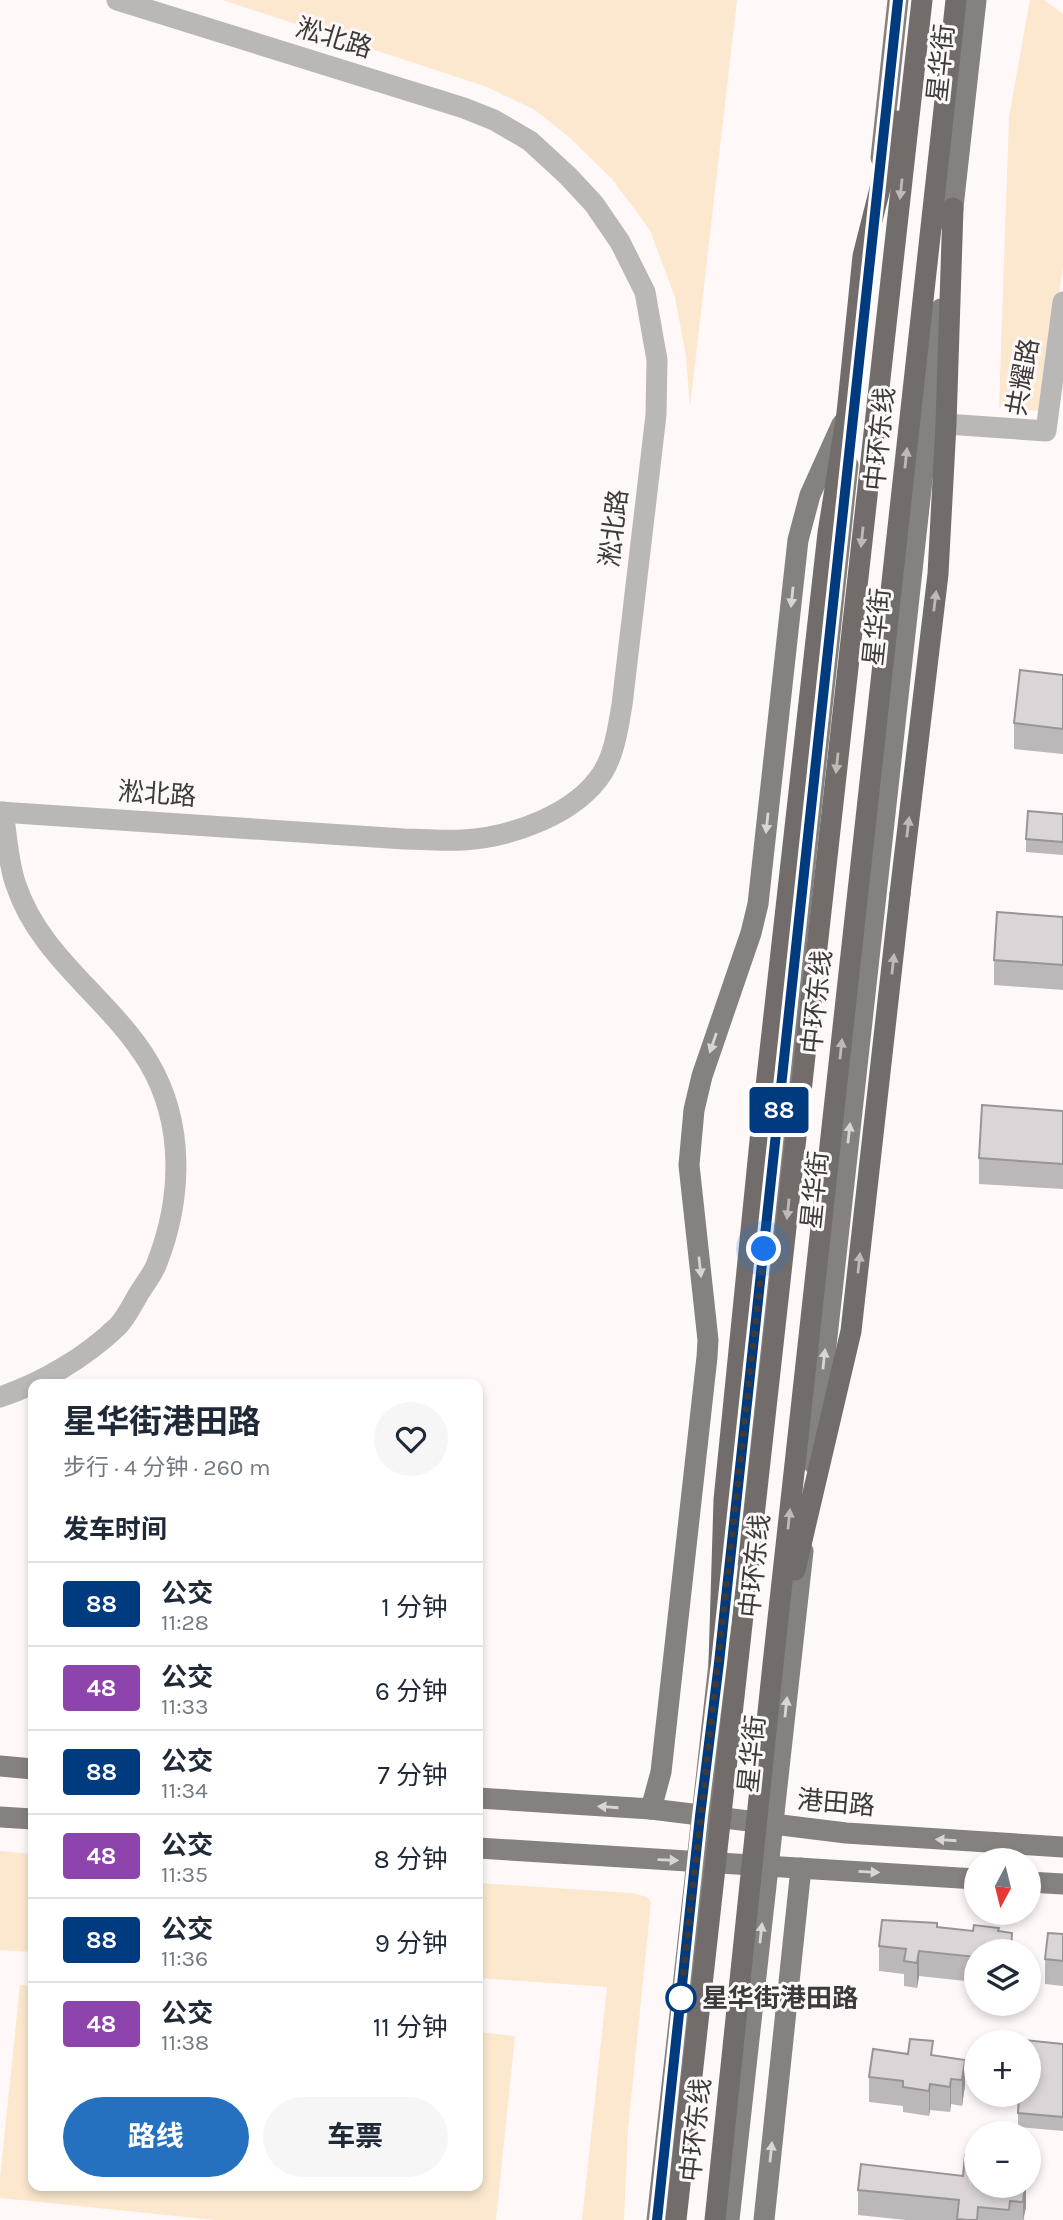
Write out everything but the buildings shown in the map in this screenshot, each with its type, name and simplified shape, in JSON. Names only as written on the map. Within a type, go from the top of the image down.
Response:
[{"type":"highway","name":"中环东线","points":[[676,2220],[922,0]]},
{"type":"highway","name":"中环东线","points":[[715,2220],[773,1664],[956,0]]},
{"type":"highway","points":[[719,1663],[724,1500],[761,1131],[828,533],[847,413],[863,256],[917,40]]},
{"type":"highway","points":[[773,1664],[851,1331],[938,574],[937,422],[953,208]]},
{"type":"main road","name":"星华街","points":[[657,2220],[898,0]]},
{"type":"main road","name":"星华街","points":[[953,208],[976,0]]},
{"type":"main road","points":[[651,1809],[661,1772],[707,1357],[708,1340],[689,1165],[694,1110],[702,1076],[751,933],[758,904],[803,517],[810,495],[856,393]]},
{"type":"main road","name":"星华街","points":[[729,2220],[772,1825],[937,422]]},
{"type":"main road","points":[[0,1766],[28,1769]]},
{"type":"main road","name":"港田路","points":[[483,1798],[651,1809],[846,1833],[1063,1847]]},
{"type":"main road","points":[[0,1817],[28,1819]]},
{"type":"main road","points":[[483,1848],[964,1878]]},
{"type":"main road","points":[[764,2220],[801,1868]]},
{"type":"main road","points":[[1041,1883],[1063,1884]]},
{"type":"street","name":"淞北路","points":[[1,812],[404,839],[463,840],[502,834],[560,813],[583,795],[603,772],[617,735],[622,705],[656,415],[657,360],[645,292],[620,242],[594,204],[530,141],[494,120],[464,108],[117,0]]},
{"type":"street","name":"共耀路","points":[[937,422],[1046,431],[1063,302]]},
{"type":"street","points":[[1,812],[15,885],[31,918],[54,951],[149,1062],[162,1088],[176,1147],[175,1203],[157,1265],[119,1325],[75,1360],[42,1379]]},
{"type":"street","points":[[0,1397],[28,1387]]},
{"type":"shaded area","points":[[223,0],[737,0],[690,407],[686,356],[675,297],[650,230],[612,179],[569,137],[535,110],[487,87]]},
{"type":"shaded area","points":[[1030,0],[1044,0],[1063,14],[1063,268],[1040,411],[999,407],[1009,117]]},
{"type":"shaded area","points":[[0,1851],[28,1854],[28,1952],[0,1950]]},
{"type":"shaded area","points":[[483,1883],[631,1893],[647,1897],[651,1902],[628,2129],[624,2220],[582,2220],[607,1987],[483,1978]]},
{"type":"shaded area","points":[[20,1985],[28,1986],[28,2191],[483,2191],[483,2033],[515,2036],[496,2220],[215,2220],[0,2198]]},
{"type":"bus line","name":"88","points":[[657,2220],[898,0]]},
{"type":"place","name":"星华街港田路","points":[[681,1998]]},
{"type":"route","points":[[681,1998],[680,2004],[764,1249]]}]
